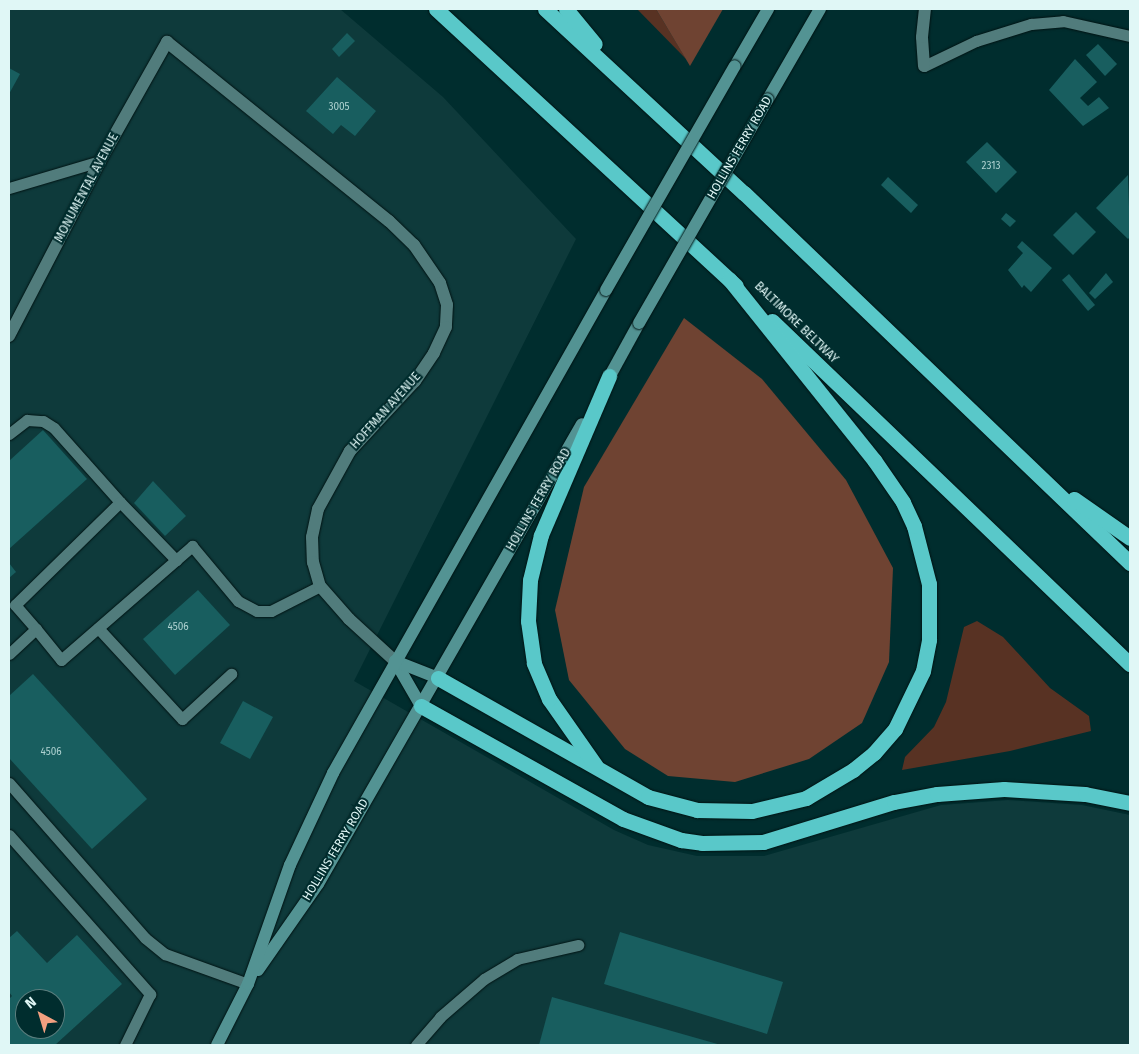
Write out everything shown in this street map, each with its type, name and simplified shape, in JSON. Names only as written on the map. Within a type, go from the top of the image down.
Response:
[{"type":"highway","name":"BALTIMORE BELTWAY","points":[[436,9],[730,280],[1130,664]]},
{"type":"highway","points":[[545,9],[626,82],[1130,563]]},
{"type":"highway","points":[[566,9],[626,82]]},
{"type":"highway","points":[[438,678],[648,798],[697,810],[752,811],[787,804],[829,786],[874,753],[895,729],[923,672],[929,640],[929,584],[923,552],[903,502],[874,460],[730,280]]},
{"type":"highway","points":[[600,771],[548,699],[534,663],[528,621],[530,580],[541,535],[609,376]]},
{"type":"highway","points":[[1032,470],[1130,538]]},
{"type":"highway","points":[[421,706],[623,819],[681,840],[702,843],[763,842],[894,802],[938,794],[1004,789],[1085,794],[1130,803]]},
{"type":"street","name":"HOLLINS FERRY ROAD","points":[[217,1045],[248,984],[290,865],[333,774],[395,661],[768,9]]},
{"type":"street","name":"HOLLINS FERRY ROAD","points":[[248,984],[318,884],[438,678],[820,9]]},
{"type":"street","points":[[924,66],[922,37],[925,9]]},
{"type":"street","name":"MONUMENTAL AVENUE","points":[[9,336],[100,161],[168,42]]},
{"type":"street","name":"HOFFMAN AVENUE","points":[[168,42],[389,221],[430,267],[447,305],[446,327],[434,353],[415,381],[350,451],[318,509],[312,537],[313,562],[320,586],[349,619],[395,661]]},
{"type":"street","points":[[395,661],[438,678]]},
{"type":"street","points":[[395,661],[421,706]]},
{"type":"lane","points":[[924,66],[976,41],[1031,24],[1062,21],[1130,36]]},
{"type":"lane","points":[[9,188],[100,161]]},
{"type":"lane","points":[[9,434],[27,420],[43,421],[54,428],[120,502],[176,560]]},
{"type":"lane","points":[[120,502],[15,605],[61,660],[192,546],[238,601],[257,612],[271,611],[320,586]]},
{"type":"lane","points":[[98,628],[182,719],[231,674]]},
{"type":"lane","points":[[9,654],[36,630]]},
{"type":"lane","points":[[9,783],[145,938],[165,954],[248,984]]},
{"type":"lane","points":[[9,835],[150,994],[125,1045]]},
{"type":"lane","points":[[416,1045],[440,1017],[484,979],[517,958],[578,946]]},
{"type":"shaded area","points":[[9,9],[340,9],[443,97],[576,239],[354,681],[614,830],[648,845],[697,856],[764,856],[941,805],[1008,800],[1082,805],[1130,815],[1130,1045],[9,1045]]},
{"type":"shaded area","points":[[637,9],[656,9],[686,59]]},
{"type":"shaded area","points":[[656,9],[723,9],[690,66]]},
{"type":"shaded area","points":[[684,318],[762,379],[846,480],[893,568],[889,662],[862,723],[809,759],[735,782],[668,776],[625,749],[569,680],[555,610],[584,487]]},
{"type":"shaded area","points":[[977,621],[1003,637],[1050,688],[1089,716],[1091,731],[1010,751],[902,770],[905,757],[934,727],[946,702],[964,627]]},
{"type":"building","points":[[347,33],[355,41],[339,57],[332,49]]},
{"type":"building","points":[[1098,44],[1117,64],[1105,76],[1086,55]]},
{"type":"building","points":[[1075,59],[1097,82],[1080,98],[1088,106],[1099,97],[1109,108],[1083,126],[1049,90]]},
{"type":"building","points":[[9,68],[20,74],[9,94]]},
{"type":"building","points":[[337,77],[376,111],[355,136],[341,125],[333,134],[306,111]]},
{"type":"building","points":[[987,142],[1017,172],[996,193],[966,162]]},
{"type":"building","points":[[1128,175],[1130,237],[1128,239],[1096,208]]},
{"type":"building","points":[[888,177],[918,205],[911,213],[881,185]]},
{"type":"building","points":[[1076,212],[1096,232],[1073,255],[1053,235]]},
{"type":"building","points":[[1006,213],[1016,221],[1010,227],[1001,219]]},
{"type":"building","points":[[1022,241],[1052,268],[1031,292],[1024,285],[1022,288],[1008,270],[1023,253],[1017,247]]},
{"type":"building","points":[[1106,273],[1113,282],[1095,299],[1089,293]]},
{"type":"building","points":[[1069,274],[1095,305],[1088,311],[1062,280]]},
{"type":"building","points":[[43,430],[87,479],[9,549],[9,461]]},
{"type":"building","points":[[153,481],[186,516],[165,536],[134,503]]},
{"type":"building","points":[[9,563],[16,572],[9,578]]},
{"type":"building","points":[[198,590],[230,625],[175,675],[143,639]]},
{"type":"building","points":[[33,674],[147,799],[92,849],[9,758],[9,696]]},
{"type":"building","points":[[243,701],[273,717],[250,759],[220,743]]},
{"type":"building","points":[[17,931],[47,963],[77,935],[122,984],[65,1036],[65,989],[15,989],[15,1039],[62,1039],[55,1045],[9,1044],[9,999],[12,996],[9,992],[9,938]]},
{"type":"building","points":[[620,932],[783,982],[767,1034],[604,984]]},
{"type":"building","points":[[552,997],[721,1045],[539,1045]]}]
